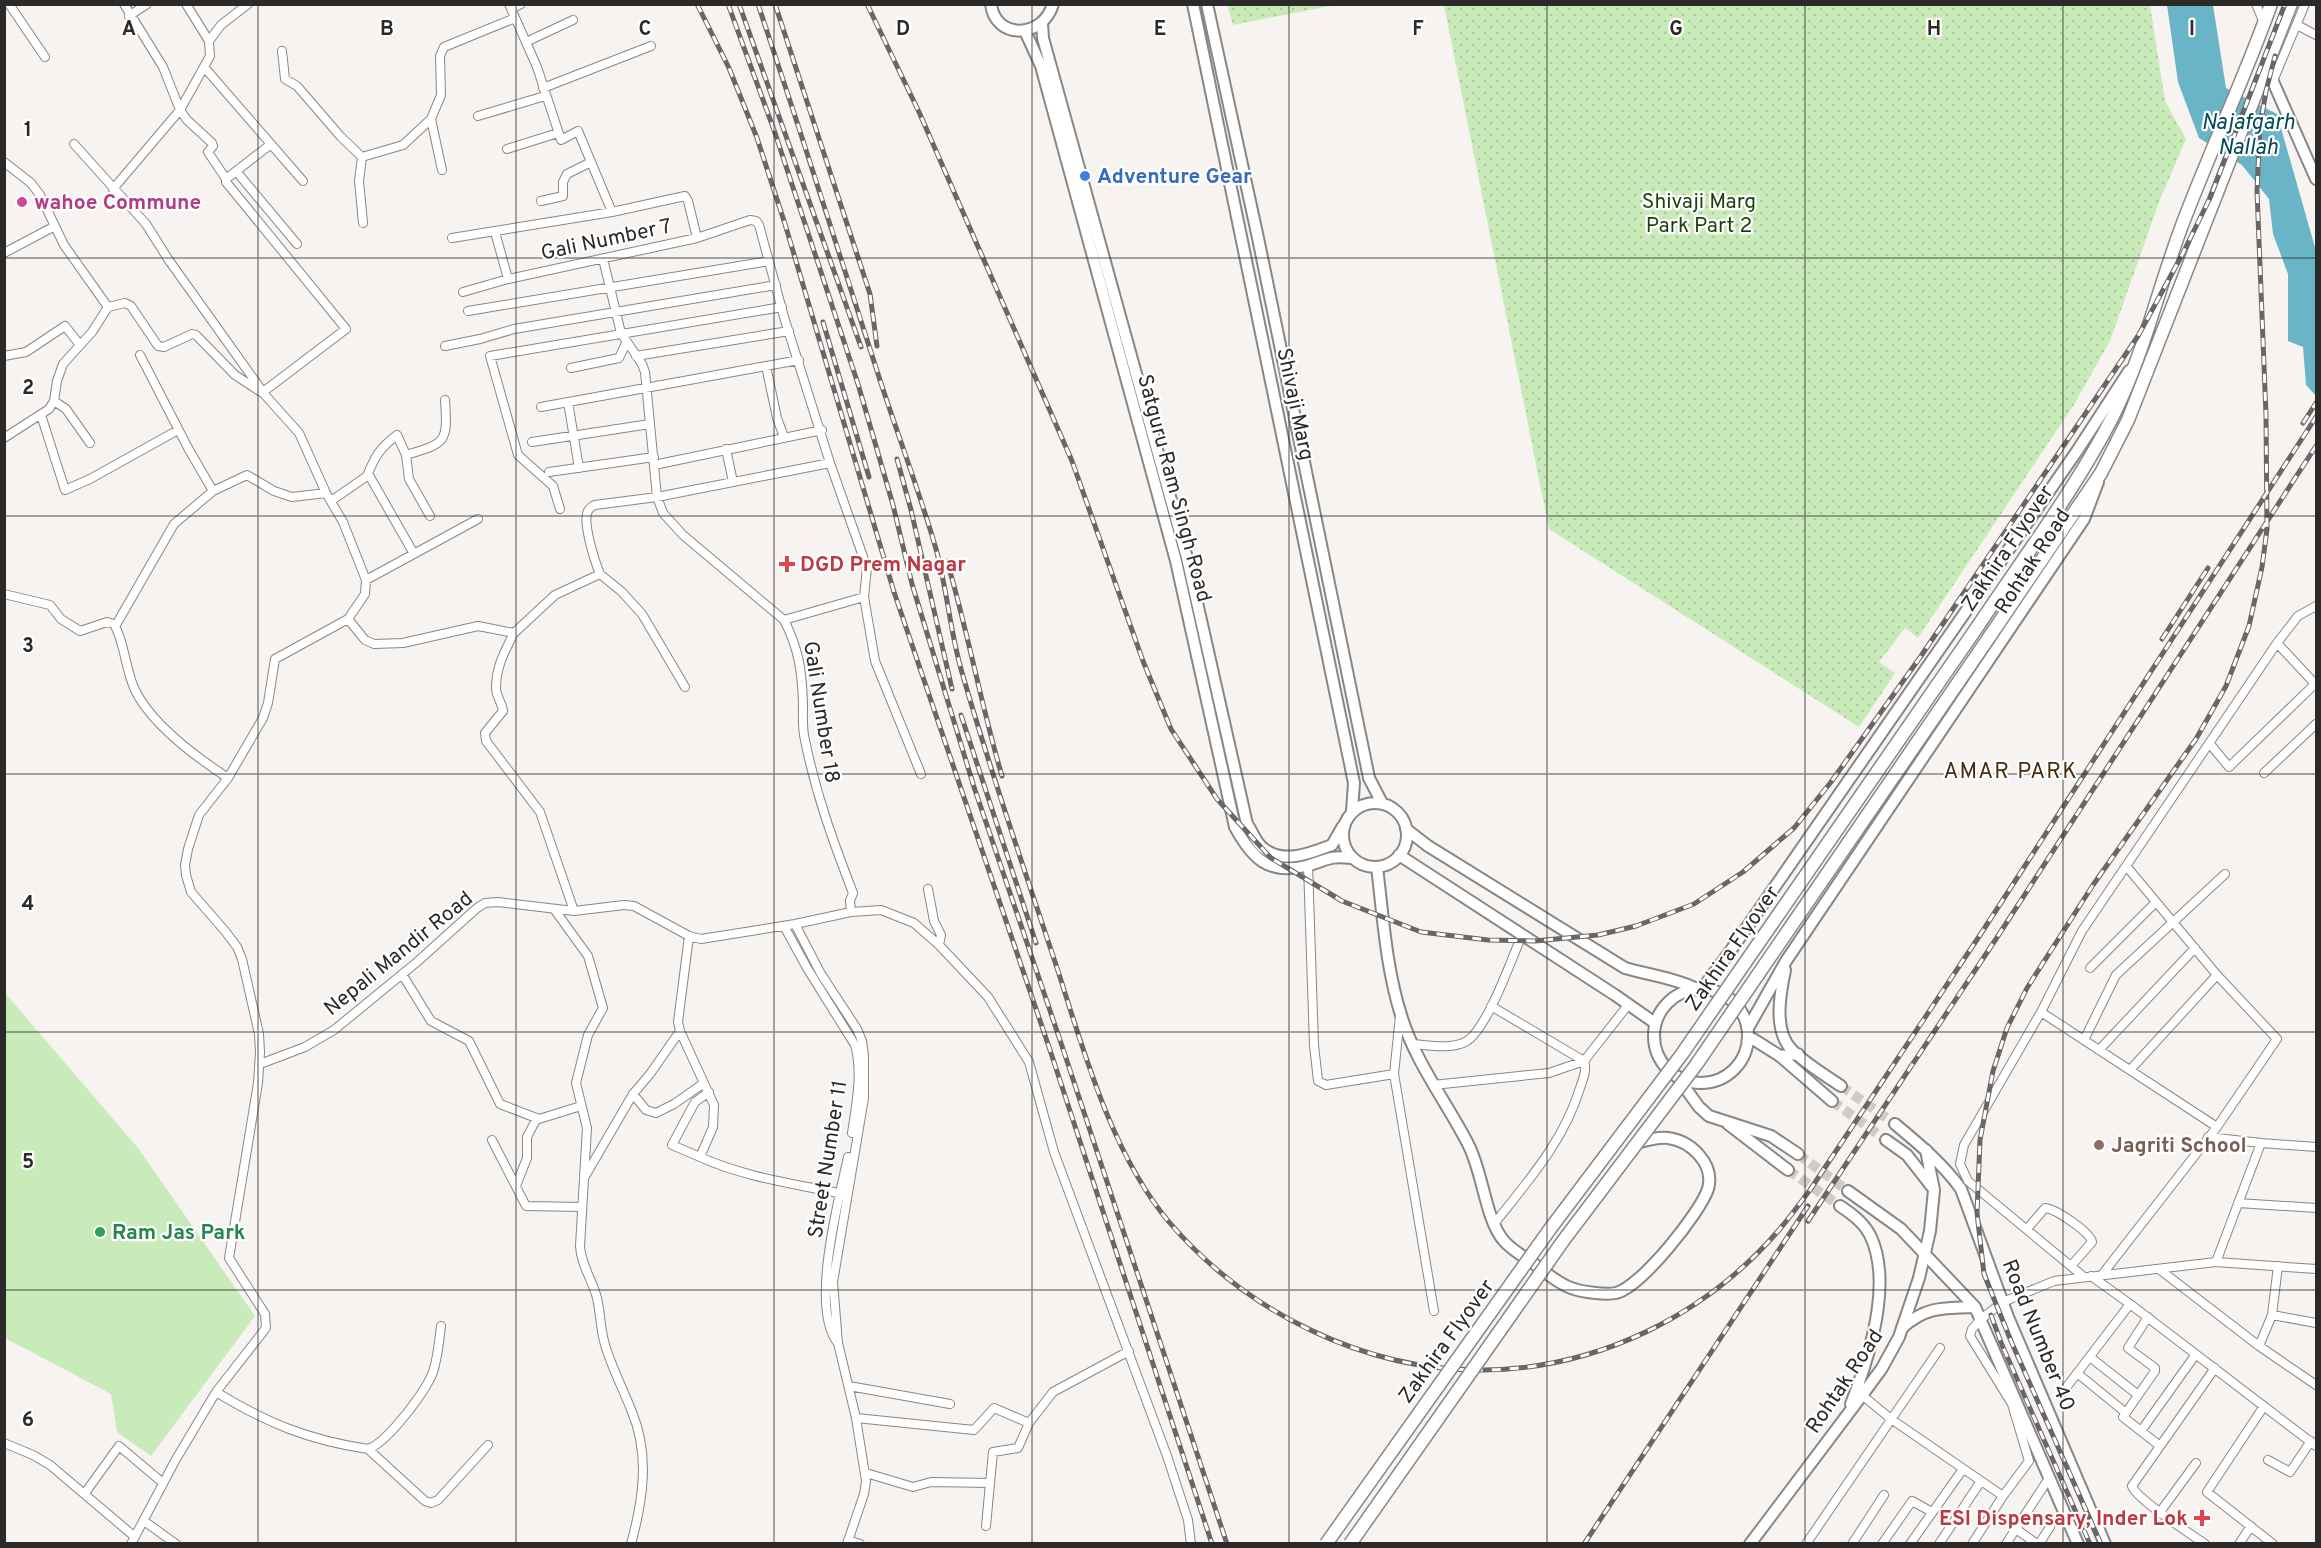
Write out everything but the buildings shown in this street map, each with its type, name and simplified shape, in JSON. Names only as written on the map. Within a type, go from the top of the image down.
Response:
[{"type":"main road","points":[[990,4],[999,22],[1011,30],[1025,31],[1042,24],[1050,14],[1053,4]]},
{"type":"main road","name":"Shivaji Marg","points":[[1193,4],[1354,783],[1352,811]]},
{"type":"main road","name":"Shivaji Marg","points":[[1208,4],[1369,778],[1382,803]]},
{"type":"main road","name":"Rohtak Road","points":[[1699,988],[1736,944],[2071,460],[2139,356],[2180,231],[2240,88],[2271,4]]},
{"type":"main road","name":"Rohtak Road","points":[[1748,1028],[1786,961],[2084,519],[2101,473],[2128,420],[2291,4]]},
{"type":"main road","name":"Satguru Ram Singh Road","points":[[1042,24],[1043,39],[1186,558],[1247,824],[1262,848],[1278,855],[1302,856],[1332,845],[1344,826]]},
{"type":"main road","name":"Satguru Ram Singh Road","points":[[1025,31],[1041,66],[1176,561],[1235,827],[1257,859],[1275,868],[1308,865],[1334,856],[1351,858]]},
{"type":"main road","points":[[2267,68],[2316,179]]},
{"type":"main road","name":"Zakhira Flyover","points":[[1326,1544],[1550,1229],[1682,1054],[1978,626],[2086,465],[2114,413],[2139,356]]},
{"type":"main road","name":"Zakhira Flyover","points":[[1350,1544],[1563,1241],[1696,1065],[2101,473]]},
{"type":"main road","points":[[1382,803],[1393,808],[1402,817],[1406,829],[1406,843],[1400,855],[1390,864],[1377,867],[1363,865],[1351,858],[1343,843],[1344,826],[1352,811],[1366,804],[1382,803]]},
{"type":"main road","points":[[1406,829],[1428,846],[1625,968],[1679,980],[1699,988],[1719,992],[1733,1000],[1743,1013],[1748,1028],[1748,1042],[1744,1057],[1735,1069],[1722,1078],[1708,1083],[1692,1083],[1678,1078]]},
{"type":"main road","points":[[1400,855],[1616,995],[1655,1023]]},
{"type":"main road","points":[[1377,867],[1390,969],[1400,1015],[1433,1085],[1469,1144],[1494,1224],[1506,1244],[1572,1288],[1589,1292],[1616,1293],[1638,1281],[1653,1266],[1700,1204],[1708,1188],[1709,1177],[1700,1155],[1681,1142],[1668,1138],[1654,1138],[1637,1143]]},
{"type":"main road","points":[[1786,961],[1781,991],[1782,1034],[1791,1050],[1841,1086]]},
{"type":"main road","points":[[1699,988],[1681,992],[1661,1011],[1655,1023],[1653,1036],[1658,1054],[1668,1070],[1678,1078],[1699,1107],[1709,1116],[1771,1136],[1798,1154]]},
{"type":"main road","points":[[1748,1042],[1753,1040],[1780,1056],[1832,1101]]},
{"type":"main road","points":[[1780,1056],[1798,1054]]},
{"type":"main road","points":[[1728,1124],[1788,1170]]},
{"type":"main road","name":"Road Number 40","points":[[1895,1124],[1950,1173],[1961,1189],[2003,1302],[2104,1544]]},
{"type":"main road","points":[[1886,1140],[1907,1155],[1934,1190]]},
{"type":"main road","name":"Rohtak Road","points":[[1750,1544],[1882,1368],[1902,1328],[1926,1254],[1934,1190],[1926,1150]]},
{"type":"main road","points":[[1848,1191],[1901,1229],[1975,1307],[2078,1544]]},
{"type":"main road","points":[[1840,1206],[1859,1220],[1869,1234],[1876,1253],[1879,1278],[1874,1328],[1868,1356],[1845,1418]]},
{"type":"main road","points":[[1902,1328],[1914,1317],[1927,1311],[1975,1307]]},
{"type":"street","points":[[9,4],[45,57]]},
{"type":"street","points":[[124,4],[129,16],[163,67],[180,110],[187,120],[212,143],[213,146],[208,152],[226,182],[346,329],[264,393]]},
{"type":"street","points":[[129,16],[147,4]]},
{"type":"street","points":[[113,189],[180,110],[210,56],[209,41],[186,4]]},
{"type":"street","points":[[209,41],[221,25],[248,4]]},
{"type":"street","points":[[520,4],[510,7],[537,67],[561,140],[578,131],[612,212]]},
{"type":"street","points":[[2256,4],[2264,24]]},
{"type":"street","points":[[2273,81],[2305,4]]},
{"type":"street","points":[[362,157],[403,145],[431,119],[441,94],[440,56],[444,47],[515,18]]},
{"type":"street","points":[[526,42],[573,20]]},
{"type":"street","points":[[2297,25],[2316,35]]},
{"type":"street","points":[[478,116],[544,92],[651,46]]},
{"type":"street","points":[[282,51],[285,79],[297,86],[341,137],[362,157]]},
{"type":"street","points":[[204,67],[303,180]]},
{"type":"street","points":[[431,119],[442,170]]},
{"type":"street","points":[[507,149],[558,133]]},
{"type":"street","points":[[4,1443],[40,1459],[85,1493],[133,1540],[216,1392],[266,1328],[266,1314],[229,1258],[260,1064],[255,1010],[237,947],[191,892],[186,875],[188,849],[199,815],[228,778],[262,718],[268,704],[276,659],[348,619],[365,594],[366,580],[343,522],[326,493],[299,433],[264,393],[168,259],[146,224],[74,144]]},
{"type":"street","points":[[226,179],[272,144]]},
{"type":"street","points":[[362,157],[359,181],[363,224]]},
{"type":"street","points":[[4,162],[31,183],[46,206],[64,245],[108,307]]},
{"type":"street","points":[[541,201],[563,196],[563,182],[567,174],[591,162]]},
{"type":"street","points":[[236,171],[297,244]]},
{"type":"street","points":[[452,238],[612,212],[685,196],[697,238]]},
{"type":"street","name":"Gali Number 7","points":[[463,292],[508,279],[697,238],[750,220],[756,221],[759,225],[769,261]]},
{"type":"street","points":[[4,253],[55,226]]},
{"type":"street","points":[[495,232],[508,279]]},
{"type":"street","points":[[603,259],[621,333],[644,368],[657,497],[663,513],[683,535],[784,620],[864,597]]},
{"type":"street","points":[[468,311],[769,261],[789,331],[822,430],[830,463],[867,568],[864,597],[875,661],[921,774]]},
{"type":"street","points":[[445,346],[514,329],[776,285]]},
{"type":"street","points":[[4,438],[49,409],[54,401],[57,381],[63,364],[108,307],[125,303],[156,344],[161,346],[192,334],[196,335],[235,375],[264,393]]},
{"type":"street","points":[[560,509],[553,486],[518,455],[490,356],[782,307]]},
{"type":"street","points":[[4,356],[26,351],[65,326],[80,345]]},
{"type":"street","points":[[636,356],[789,331]]},
{"type":"street","points":[[571,368],[619,357],[626,343]]},
{"type":"street","points":[[140,356],[213,491]]},
{"type":"street","points":[[541,407],[799,360]]},
{"type":"street","points":[[766,366],[777,418],[784,437]]},
{"type":"street","points":[[406,455],[436,446],[440,442],[447,427],[445,400]]},
{"type":"street","points":[[54,401],[66,409],[90,443]]},
{"type":"street","points":[[568,402],[579,468]]},
{"type":"street","points":[[41,416],[65,490],[90,479],[178,430]]},
{"type":"street","points":[[532,442],[650,424]]},
{"type":"street","points":[[549,472],[654,461],[822,430]]},
{"type":"street","points":[[331,501],[367,476],[381,447],[397,435],[406,455],[409,479],[430,516]]},
{"type":"street","points":[[726,449],[733,482]]},
{"type":"street","points":[[685,687],[642,614],[622,592],[600,574],[594,559],[586,517],[590,508],[595,505],[657,497],[830,463]]},
{"type":"street","points":[[116,626],[174,524],[213,491],[247,475],[274,491],[292,497],[326,493]]},
{"type":"street","points":[[367,476],[373,478],[414,554]]},
{"type":"street","points":[[366,580],[478,519]]},
{"type":"street","points":[[574,911],[540,812],[486,741],[485,733],[503,711],[496,689],[500,658],[514,633],[555,595],[600,574]]},
{"type":"street","points":[[4,594],[50,605],[61,619],[80,632],[112,622],[116,626],[135,690],[150,711],[194,754],[228,778]]},
{"type":"street","points":[[2268,1460],[2290,1472],[2314,1444],[2148,1317],[2071,1266],[1968,1181],[1960,1164],[1968,1137],[2041,1012],[2082,931],[2277,643],[2298,616],[2316,606]]},
{"type":"street","points":[[348,619],[365,640],[374,644],[403,643],[478,626],[514,633]]},
{"type":"street","name":"Gali Number 18","points":[[784,620],[797,649],[802,680],[804,738],[821,810],[853,893],[850,901],[851,912]]},
{"type":"street","points":[[2210,744],[2229,767],[2316,685],[2277,643]]},
{"type":"street","points":[[2264,773],[2316,724]]},
{"type":"street","points":[[1308,865],[1314,1045],[1318,1081],[1326,1085],[1394,1074]]},
{"type":"street","points":[[2101,1276],[2217,1127],[2277,1039],[2217,975],[2127,867]]},
{"type":"street","points":[[2084,1040],[2116,975],[2225,874]]},
{"type":"street","points":[[928,889],[934,921],[941,935],[939,945]]},
{"type":"street","name":"Nepali Mandir Road","points":[[260,1064],[322,1038],[485,903],[498,902],[574,911],[624,905],[634,906],[688,936],[701,939],[784,926],[851,912],[881,910],[914,923],[939,945],[988,997],[1029,1062],[1054,1152],[1129,1351],[1181,1499],[1190,1530],[1191,1544]]},
{"type":"street","points":[[2090,968],[2157,902]]},
{"type":"street","points":[[554,909],[588,956],[603,1008],[588,1035],[576,1083],[586,1128],[580,1255],[597,1299],[600,1326],[606,1349],[633,1414],[642,1446],[644,1465],[640,1505],[631,1544]]},
{"type":"street","name":"Street Number 11","points":[[795,924],[820,974],[857,1029],[862,1041],[865,1063],[864,1098],[843,1194]]},
{"type":"street","name":"Street Number 11","points":[[784,926],[807,968],[853,1039],[858,1055],[859,1079],[833,1282],[838,1343],[856,1418],[866,1473],[864,1494],[847,1542]]},
{"type":"street","points":[[1412,1044],[1450,1046],[1466,1041],[1479,1029],[1522,935]]},
{"type":"street","points":[[688,936],[679,1012],[680,1031],[714,1105],[713,1127],[700,1156]]},
{"type":"street","points":[[2099,1050],[2195,948]]},
{"type":"street","points":[[402,974],[431,1020],[469,1041],[500,1104],[537,1118],[581,1106]]},
{"type":"street","points":[[2130,1070],[2217,975]]},
{"type":"street","points":[[1433,1085],[1549,1073],[1584,1061],[1628,1005]]},
{"type":"street","points":[[1491,1006],[1584,1061]]},
{"type":"street","points":[[2041,1012],[2217,1127]]},
{"type":"street","points":[[1400,1015],[1394,1074],[1434,1311]]},
{"type":"street","points":[[583,1179],[633,1094],[680,1031]]},
{"type":"street","points":[[1494,1224],[1558,1140],[1576,1102],[1585,1075],[1584,1061]]},
{"type":"street","points":[[633,1094],[646,1110],[656,1113],[674,1104],[704,1083]]},
{"type":"street","points":[[709,1092],[695,1102],[672,1146],[717,1164],[843,1194]]},
{"type":"street","points":[[516,1186],[527,1158],[527,1137],[537,1118]]},
{"type":"street","points":[[2208,1137],[2316,1147]]},
{"type":"street","points":[[492,1140],[525,1206],[582,1206]]},
{"type":"street","points":[[2216,1262],[2261,1143]]},
{"type":"street","points":[[2238,1203],[2316,1208]]},
{"type":"street","points":[[2027,1229],[2045,1208],[2052,1209],[2091,1237],[2092,1242],[2071,1266]]},
{"type":"street","points":[[1972,1544],[2002,1496],[2029,1461],[2012,1404],[1970,1336],[1981,1319],[2003,1302],[2054,1281],[2087,1276],[2216,1262],[2316,1269]]},
{"type":"street","points":[[2259,1346],[2272,1315],[2278,1266]]},
{"type":"street","points":[[2159,1269],[2259,1346],[2316,1385]]},
{"type":"street","points":[[2062,1393],[2130,1304]]},
{"type":"street","points":[[2272,1315],[2316,1323]]},
{"type":"street","points":[[2148,1317],[2127,1348],[2155,1368],[2155,1371],[2123,1417],[2160,1446]]},
{"type":"street","points":[[216,1392],[246,1411],[288,1430],[309,1437],[368,1449],[376,1447],[430,1378],[436,1362],[441,1326]]},
{"type":"street","points":[[1806,1544],[1940,1348]]},
{"type":"street","points":[[986,1526],[993,1452],[1018,1448],[1029,1423],[1053,1392],[1129,1351]]},
{"type":"street","points":[[2141,1431],[2196,1354]]},
{"type":"street","points":[[2090,1357],[2138,1395]]},
{"type":"street","points":[[2205,1544],[2134,1492],[2132,1486],[2215,1368]]},
{"type":"street","points":[[2077,1373],[2126,1413]]},
{"type":"street","points":[[849,1386],[950,1404]]},
{"type":"street","points":[[1862,1395],[1891,1419],[2002,1496]]},
{"type":"street","points":[[2264,1406],[2207,1492],[2273,1544]]},
{"type":"street","points":[[856,1418],[974,1430],[994,1408],[1029,1423]]},
{"type":"street","points":[[368,1449],[425,1501],[431,1503],[438,1500],[488,1445]]},
{"type":"street","points":[[85,1493],[119,1446],[163,1483]]},
{"type":"street","points":[[2160,1512],[2196,1463]]},
{"type":"street","points":[[1910,1544],[1963,1469]]},
{"type":"street","points":[[866,1473],[913,1487],[931,1482],[990,1483]]},
{"type":"street","points":[[2006,1544],[2049,1478]]},
{"type":"street","points":[[1939,1544],[1981,1481]]},
{"type":"street","points":[[1852,1544],[1884,1495]]},
{"type":"street","points":[[1882,1544],[1912,1501],[1932,1512]]},
{"type":"street","points":[[144,1521],[176,1544]]},
{"type":"street","points":[[2239,1544],[2251,1526]]},
{"type":"street","points":[[2016,1528],[2038,1544],[2050,1527]]},
{"type":"street","points":[[847,1542],[860,1544]]},
{"type":"green space","points":[[1227,4],[1335,4],[1335,5],[1233,25]]},
{"type":"green space","name":"Shivaji Marg Park Part 2","points":[[1444,5],[2150,5],[2165,101],[2186,139],[2159,202],[2110,341],[2075,403],[1918,638],[1905,628],[1879,662],[1895,673],[1859,727],[1549,529]]},
{"type":"green space","name":"Ram Jas Park","points":[[5,993],[138,1148],[255,1316],[151,1456],[117,1432],[111,1394],[5,1338]]},
{"type":"water","name":"Najafgarh Nallah","points":[[2167,5],[2213,5],[2226,88],[2277,114],[2316,251],[2316,396],[2306,385],[2303,347],[2288,341],[2288,274],[2273,234],[2269,199],[2242,165],[2199,138],[2178,82]]},
{"type":"tunnel","points":[[1841,1086],[1895,1124]]},
{"type":"tunnel","points":[[1832,1101],[1886,1140]]},
{"type":"tunnel","points":[[1798,1154],[1848,1191]]},
{"type":"tunnel","points":[[1788,1170],[1840,1206]]},
{"type":"railway","points":[[697,4],[729,68],[757,138],[785,224],[894,592],[1050,1050],[1212,1544]]},
{"type":"railway","points":[[728,4],[774,130],[858,384],[893,505],[912,584],[974,787],[1227,1544]]},
{"type":"railway","points":[[739,4],[861,347]]},
{"type":"railway","points":[[758,4],[929,527],[940,564],[957,654],[1008,821],[1090,1069],[1116,1135],[1131,1166],[1169,1222],[1200,1254],[1234,1283],[1271,1309],[1311,1330],[1352,1347],[1395,1360],[1439,1368],[1483,1370],[1525,1367],[1567,1360],[1607,1348],[1646,1332],[1683,1312],[1718,1288],[1750,1261],[1779,1230],[1810,1190],[1982,932],[2316,417]]},
{"type":"railway","points":[[775,4],[870,294],[877,346]]},
{"type":"railway","points":[[867,4],[919,112],[1072,461],[1143,661],[1171,729],[1217,799],[1271,858],[1342,901],[1421,932],[1488,940],[1535,941],[1598,935],[1636,926],[1694,904],[1743,872],[1794,828],[1831,782],[1921,656],[2138,336],[2210,198],[2285,4]]},
{"type":"railway","points":[[2101,1544],[2011,1341],[1984,1274],[1977,1213],[1980,1140],[1993,1071],[2007,1028],[2027,988],[2093,885],[2196,739],[2226,686],[2249,626],[2262,567],[2267,529],[2266,415],[2257,191],[2260,127],[2275,56]]},
{"type":"railway","points":[[823,322],[869,477]]},
{"type":"railway","points":[[2303,423],[2316,403]]},
{"type":"railway","points":[[1808,1221],[1994,942],[2316,446]]},
{"type":"railway","points":[[897,459],[952,689]]},
{"type":"railway","points":[[947,561],[1002,776]]},
{"type":"railway","points":[[2162,639],[2208,568]]},
{"type":"railway","points":[[961,715],[1036,943]]},
{"type":"railway","points":[[1584,1544],[1808,1206]]},
{"type":"railway","points":[[1991,1315],[2002,1345],[2090,1544]]},
{"type":"place","name":"Adventure Gear","points":[[1085,176]]},
{"type":"place","name":"wahoe Commune","points":[[22,202]]},
{"type":"place","name":"DGD Prem Nagar","points":[[787,564]]},
{"type":"place","name":"Jagriti School","points":[[2099,1145]]},
{"type":"place","name":"Ram Jas Park","points":[[100,1232]]},
{"type":"place","name":"ESI Dispensary, Inder Lok","points":[[2202,1518]]},
{"type":"district","name":"AMAR PARK","points":[[2011,770]]}]
